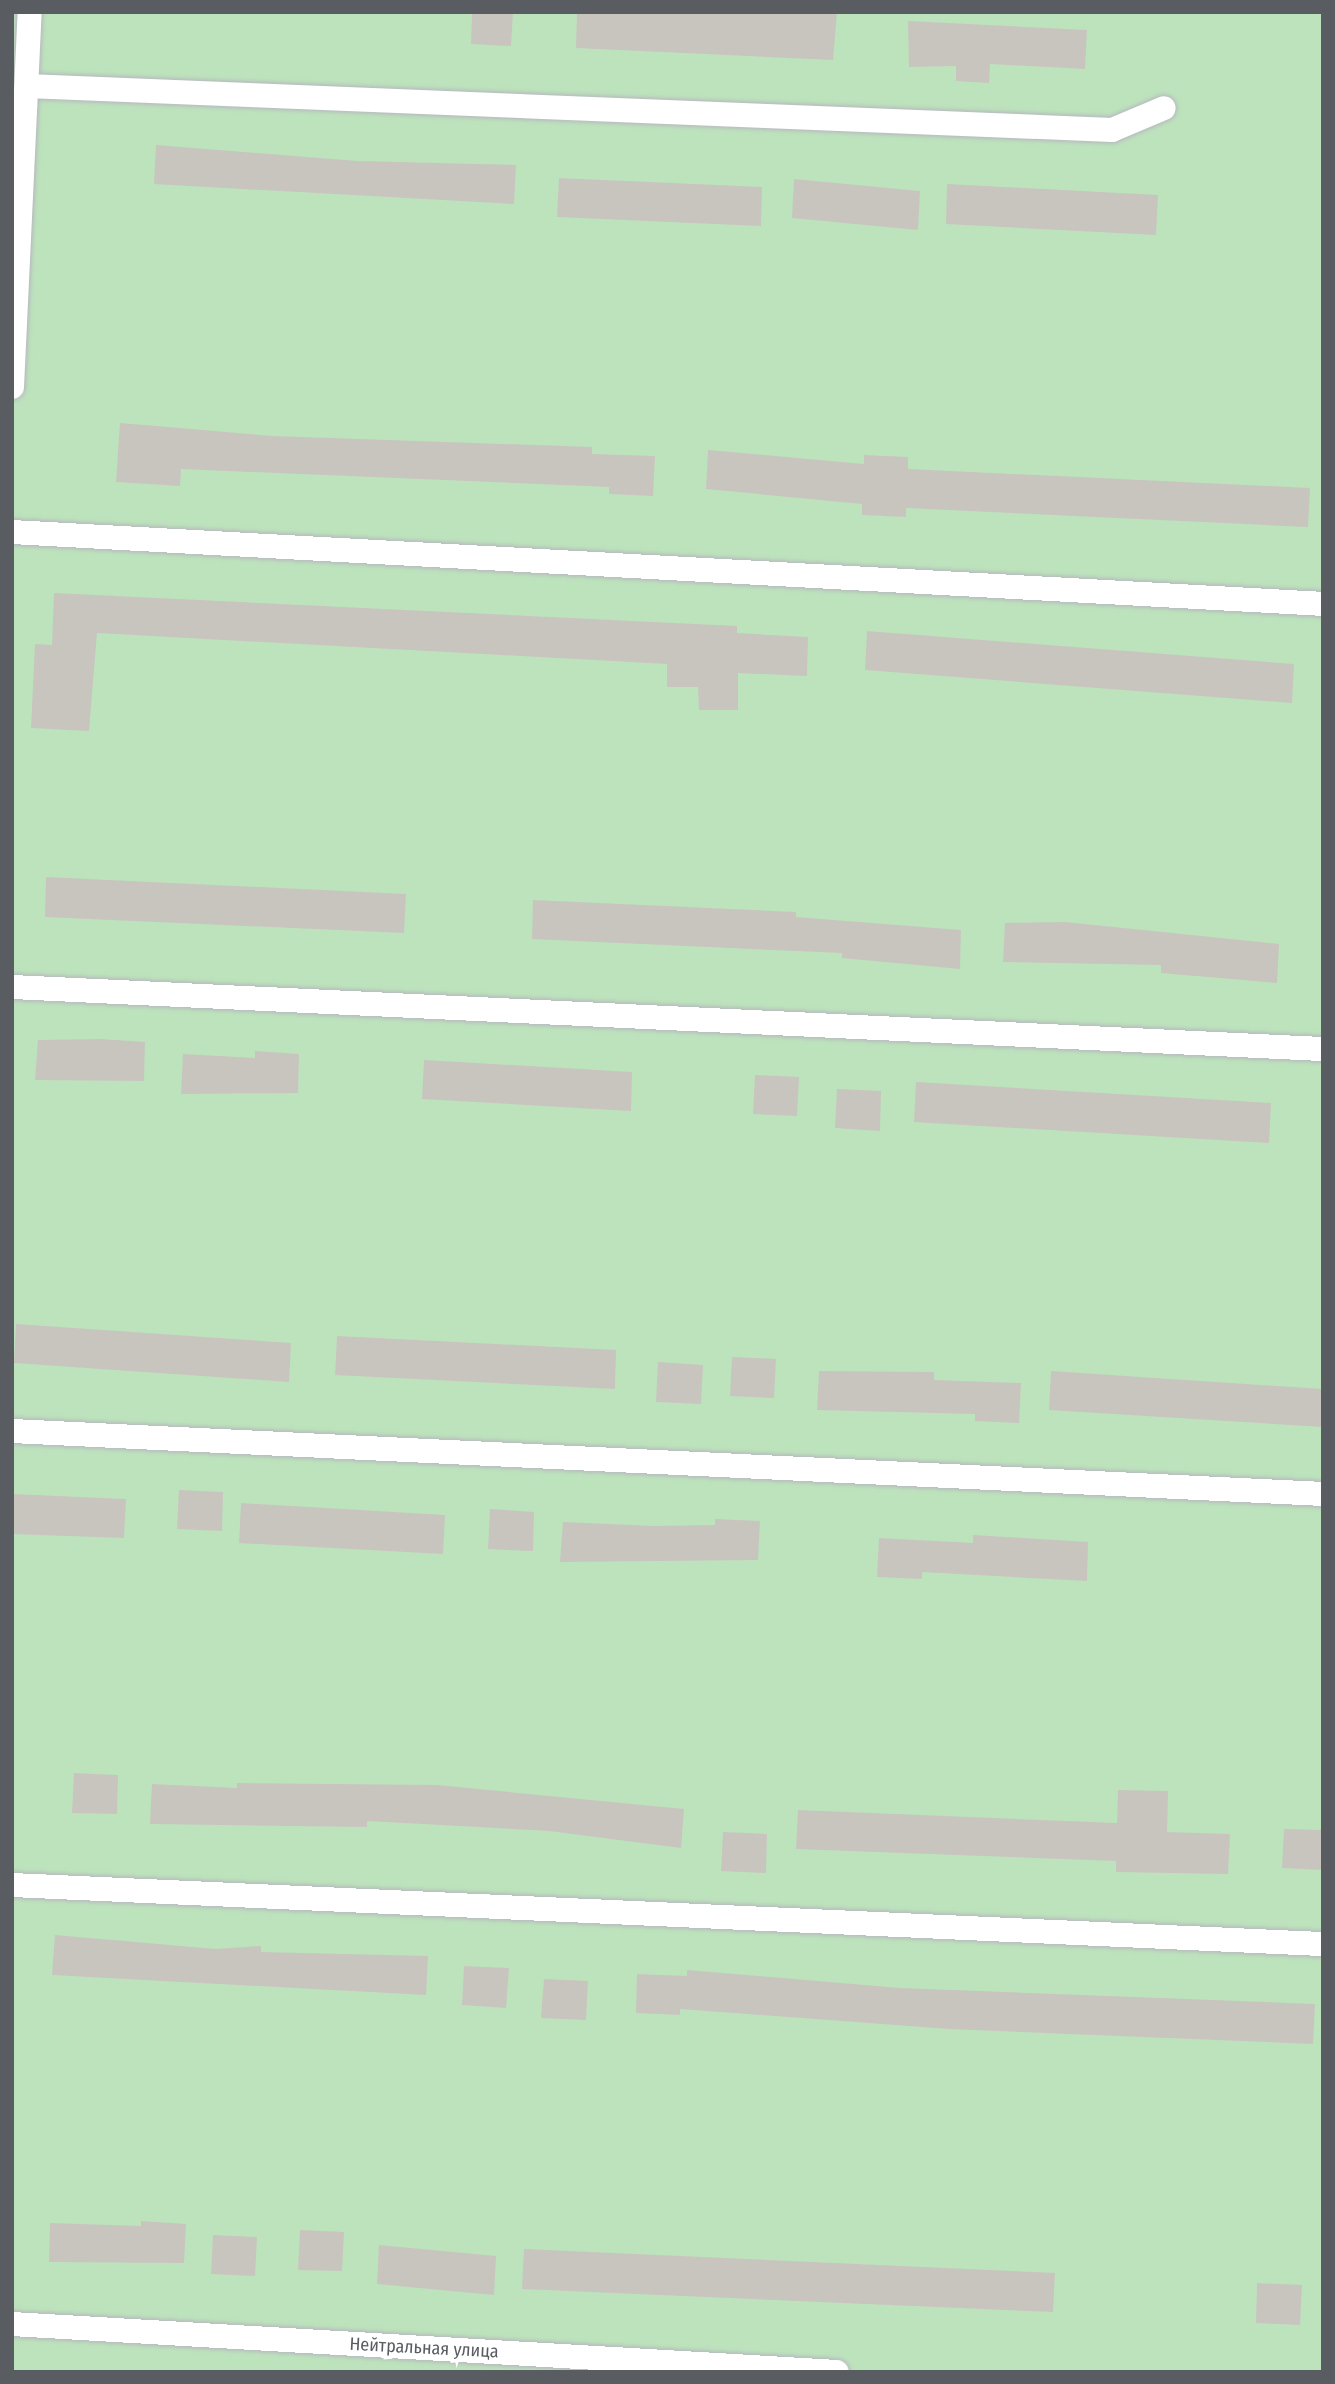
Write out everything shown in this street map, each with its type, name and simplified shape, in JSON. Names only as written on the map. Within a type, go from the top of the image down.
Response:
[{"type":"lane","points":[[12,387],[30,12]]},
{"type":"lane","points":[[27,86],[1112,130],[1164,108]]},
{"type":"lane","points":[[12,532],[1323,604]]},
{"type":"lane","points":[[12,987],[1323,1049]]},
{"type":"lane","points":[[12,1431],[1323,1494]]},
{"type":"lane","points":[[12,1885],[1323,1944]]},
{"type":"lane","name":"Нейтральная улица","points":[[12,2325],[837,2372]]},
{"type":"green space","points":[[12,12],[1323,12],[1323,2372],[12,2372]]},
{"type":"building","points":[[472,12],[513,12],[511,46],[471,44]]},
{"type":"building","points":[[577,12],[837,12],[833,60],[576,48]]},
{"type":"building","points":[[908,21],[1087,30],[1085,69],[990,64],[989,83],[956,81],[956,66],[909,67]]},
{"type":"building","points":[[156,145],[357,161],[516,165],[514,204],[154,184]]},
{"type":"building","points":[[559,178],[762,187],[761,226],[557,217]]},
{"type":"building","points":[[794,179],[920,191],[918,230],[792,218]]},
{"type":"building","points":[[947,184],[1158,195],[1156,235],[946,224]]},
{"type":"building","points":[[120,423],[273,436],[592,447],[592,454],[655,456],[653,496],[609,494],[609,487],[181,469],[180,486],[116,482]]},
{"type":"building","points":[[708,450],[864,464],[864,455],[908,457],[908,469],[1310,488],[1308,527],[906,508],[906,517],[862,515],[862,504],[706,489]]},
{"type":"building","points":[[54,593],[737,626],[737,633],[808,637],[807,676],[738,673],[738,710],[699,710],[698,687],[667,687],[667,664],[97,633],[89,731],[31,728],[35,644],[52,645]]},
{"type":"building","points":[[867,631],[1294,664],[1292,703],[865,670]]},
{"type":"building","points":[[46,877],[406,894],[404,933],[45,917]]},
{"type":"building","points":[[533,900],[796,912],[796,917],[961,930],[960,969],[842,958],[842,953],[532,939]]},
{"type":"building","points":[[1065,922],[1279,944],[1277,983],[1161,973],[1161,965],[1003,962],[1005,923]]},
{"type":"building","points":[[101,1039],[145,1042],[144,1081],[35,1080],[38,1040]]},
{"type":"building","points":[[255,1051],[299,1054],[298,1093],[181,1094],[183,1054],[255,1058]]},
{"type":"building","points":[[424,1060],[632,1072],[631,1111],[422,1099]]},
{"type":"building","points":[[755,1075],[799,1077],[797,1116],[753,1114]]},
{"type":"building","points":[[916,1082],[1271,1103],[1269,1143],[914,1122]]},
{"type":"building","points":[[837,1089],[881,1091],[880,1131],[835,1128]]},
{"type":"building","points":[[16,1324],[291,1343],[289,1382],[14,1363]]},
{"type":"building","points":[[337,1336],[616,1350],[615,1389],[335,1375]]},
{"type":"building","points":[[732,1357],[776,1359],[774,1398],[730,1396]]},
{"type":"building","points":[[658,1362],[703,1365],[701,1404],[656,1402]]},
{"type":"building","points":[[819,1371],[934,1372],[934,1380],[1021,1383],[1019,1423],[975,1421],[975,1414],[817,1410]]},
{"type":"building","points":[[1051,1371],[1323,1389],[1323,1427],[1049,1410]]},
{"type":"building","points":[[179,1490],[223,1492],[222,1531],[177,1529]]},
{"type":"building","points":[[12,1494],[126,1499],[124,1538],[12,1534]]},
{"type":"building","points":[[241,1503],[445,1515],[443,1554],[239,1543]]},
{"type":"building","points":[[490,1509],[534,1512],[533,1551],[488,1549]]},
{"type":"building","points":[[715,1519],[760,1521],[758,1560],[560,1562],[563,1522],[654,1526],[715,1525]]},
{"type":"building","points":[[973,1535],[1088,1542],[1087,1581],[922,1572],[922,1579],[877,1577],[879,1538],[973,1543]]},
{"type":"building","points":[[74,1773],[118,1775],[117,1814],[72,1813]]},
{"type":"building","points":[[237,1783],[437,1785],[684,1809],[681,1848],[549,1831],[367,1821],[367,1827],[150,1824],[152,1784],[237,1788]]},
{"type":"building","points":[[1118,1790],[1168,1791],[1167,1832],[1230,1834],[1228,1874],[1116,1872],[1116,1861],[796,1849],[798,1810],[1117,1823]]},
{"type":"building","points":[[1284,1829],[1323,1830],[1323,1870],[1282,1868]]},
{"type":"building","points":[[723,1832],[767,1834],[766,1873],[721,1871]]},
{"type":"building","points":[[55,1935],[216,1949],[261,1946],[261,1952],[428,1956],[426,1995],[52,1975]]},
{"type":"building","points":[[464,1966],[509,1968],[506,2008],[462,2005]]},
{"type":"building","points":[[687,1970],[900,1988],[1315,2004],[1313,2044],[949,2029],[680,2009],[680,2015],[636,2013],[637,1974],[687,1976]]},
{"type":"building","points":[[544,1979],[588,1981],[586,2020],[541,2018]]},
{"type":"building","points":[[141,2221],[186,2224],[184,2263],[49,2262],[50,2223],[141,2226]]},
{"type":"building","points":[[300,2230],[344,2232],[342,2271],[298,2270]]},
{"type":"building","points":[[213,2235],[257,2237],[255,2276],[211,2274]]},
{"type":"building","points":[[379,2245],[496,2256],[494,2295],[377,2284]]},
{"type":"building","points":[[524,2249],[1055,2273],[1053,2312],[522,2289]]},
{"type":"building","points":[[1257,2283],[1302,2285],[1300,2325],[1256,2323]]}]
